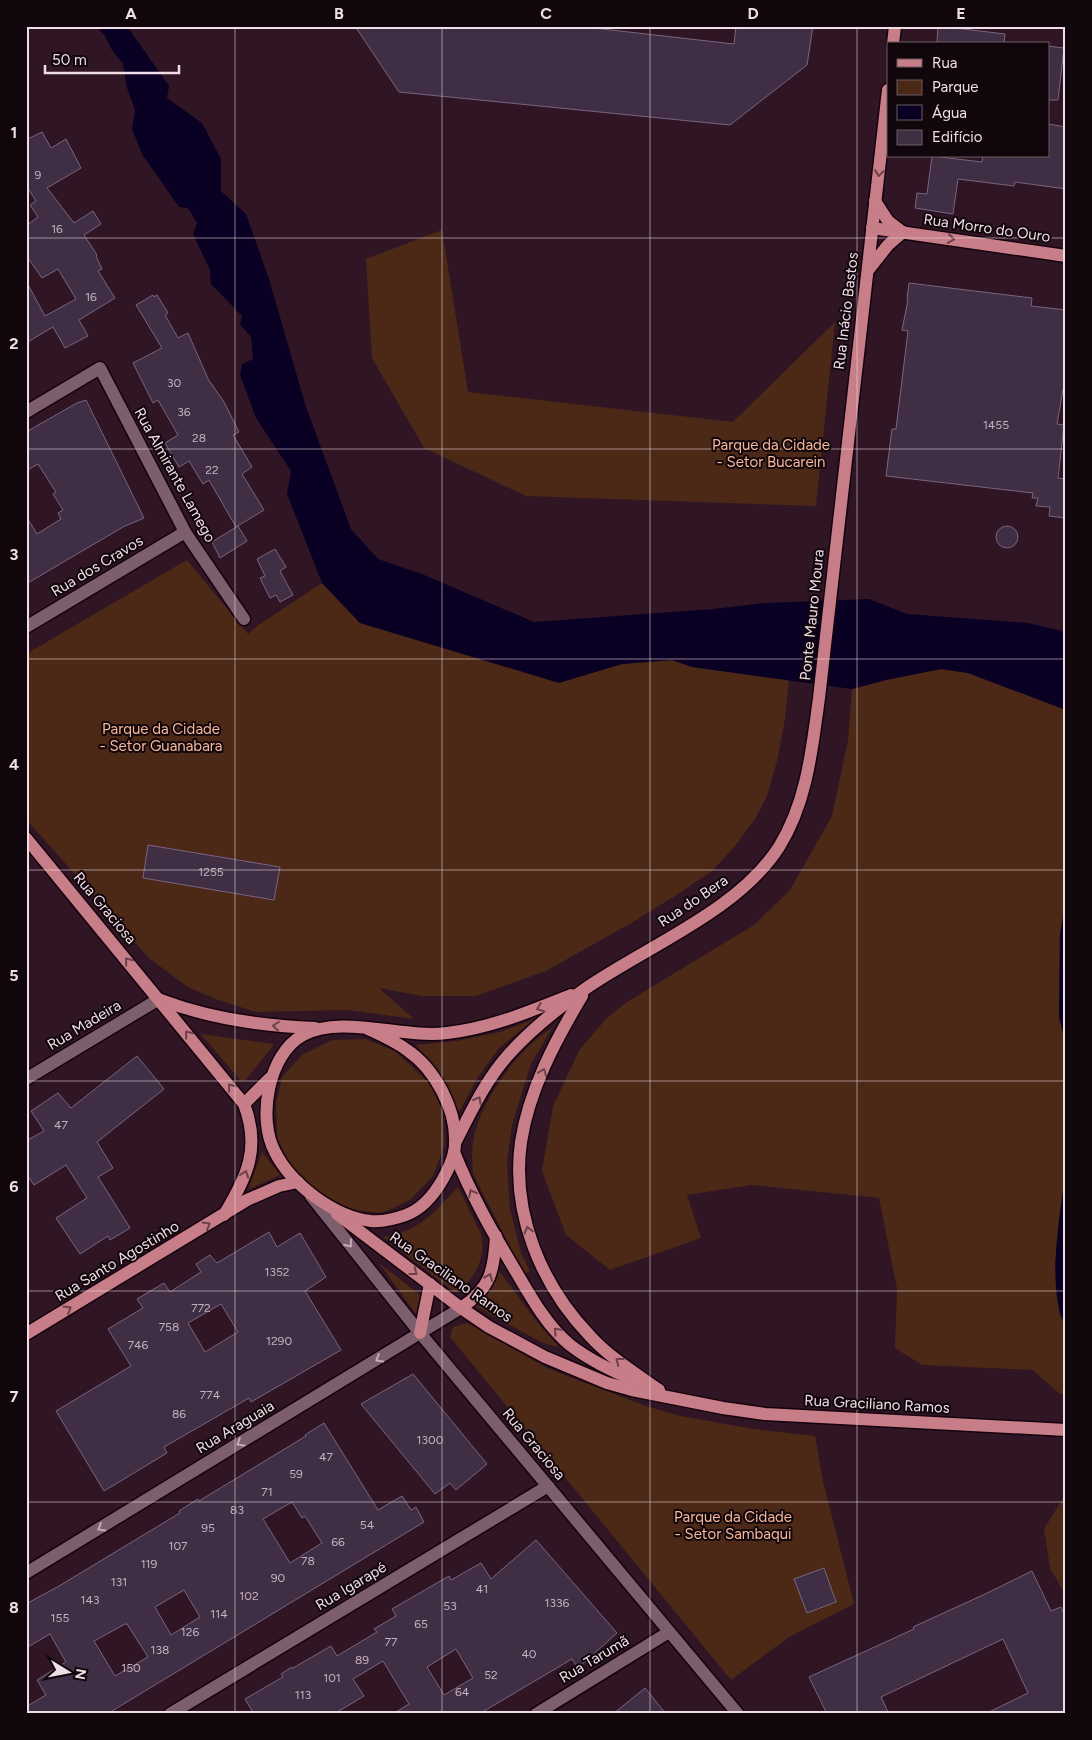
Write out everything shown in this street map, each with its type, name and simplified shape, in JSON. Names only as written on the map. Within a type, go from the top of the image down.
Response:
[{"type":"main road","points":[[894,42],[896,26]]},
{"type":"main road","name":"Rua Inácio Bastos","points":[[837,535],[887,99]]},
{"type":"main road","points":[[876,201],[888,221],[903,232]]},
{"type":"main road","name":"Rua Morro do Ouro","points":[[872,228],[1066,256]]},
{"type":"main road","name":"Rua Morro do Ouro","points":[[867,272],[877,258],[903,232]]},
{"type":"main road","name":"Ponte Mauro Moura","points":[[819,698],[837,535]]},
{"type":"main road","name":"Rua do Bera","points":[[319,1200],[346,1214],[370,1221],[390,1221],[410,1214],[426,1202],[439,1186],[483,1090],[510,1053],[585,989],[724,903],[757,875],[779,846],[795,815],[804,790],[811,758],[819,698]]},
{"type":"main road","name":"Rua Graciosa","points":[[27,841],[244,1104],[251,1129]]},
{"type":"main road","points":[[585,989],[559,1034],[541,1075],[527,1116],[521,1142],[519,1166],[520,1188],[526,1222],[533,1248],[545,1274],[566,1309],[590,1337],[616,1359],[659,1390]]},
{"type":"main road","name":"Rua do Bera","points":[[325,1028],[343,1027],[426,1034],[447,1033],[474,1028],[529,1012],[585,989]]},
{"type":"main road","name":"Rua Graciosa","points":[[159,999],[182,1008],[229,1020],[286,1027],[325,1028]]},
{"type":"main road","points":[[319,1200],[308,1192],[283,1167],[270,1143],[267,1099],[270,1078],[278,1061],[288,1047],[302,1035],[325,1028]]},
{"type":"main road","points":[[368,1029],[408,1050],[422,1063],[432,1077],[450,1111],[455,1128],[455,1148]]},
{"type":"main road","points":[[244,1104],[270,1078]]},
{"type":"main road","name":"Rua Santo Agostinho","points":[[224,1215],[240,1188],[249,1164],[251,1129]]},
{"type":"main road","name":"Rua Graciliano Ramos","points":[[455,1148],[465,1179],[496,1236],[546,1319],[569,1344],[594,1362],[617,1374],[687,1401]]},
{"type":"main road","name":"Rua Santo Agostinho","points":[[26,1334],[263,1192],[298,1182]]},
{"type":"main road","name":"Rua Graciliano Ramos","points":[[319,1200],[461,1308],[513,1341],[578,1372],[607,1383],[687,1401],[765,1414],[1066,1430]]},
{"type":"main road","points":[[461,1308],[472,1301],[483,1290],[489,1279],[493,1268],[496,1236]]},
{"type":"main road","points":[[420,1334],[430,1284]]},
{"type":"street","name":"Rua Almirante Lamego","points":[[26,412],[100,368],[185,532],[244,619]]},
{"type":"street","name":"Rua dos Cravos","points":[[26,627],[185,532]]},
{"type":"street","name":"Rua Madeira","points":[[26,1079],[159,999]]},
{"type":"street","name":"Rua Graciosa","points":[[308,1192],[420,1334],[738,1714]]},
{"type":"street","name":"Rua Araguaia","points":[[26,1573],[461,1308]]},
{"type":"street","name":"Rua Igarapé","points":[[170,1714],[548,1486]]},
{"type":"street","name":"Rua Tarumã","points":[[536,1714],[670,1632]]},
{"type":"green space","name":"Parque da Cidade - Setor Bucarein","points":[[442,230],[468,392],[733,422],[835,322],[816,506],[526,496],[424,448],[372,358],[366,259]]},
{"type":"green space","name":"Parque da Cidade - Setor Guanabara","points":[[187,560],[248,634],[322,583],[360,623],[559,682],[622,664],[672,660],[692,667],[789,680],[785,719],[777,761],[767,796],[755,819],[735,846],[713,870],[633,922],[546,971],[476,996],[421,996],[379,988],[414,1019],[348,1010],[256,1012],[218,1000],[188,987],[150,959],[26,819],[26,654]]},
{"type":"green space","points":[[941,669],[968,673],[1066,710],[1066,901],[1060,934],[1059,1017],[1066,1044],[1066,1169],[1055,1265],[1059,1314],[1066,1326],[1066,1394],[1060,1394],[1033,1370],[922,1365],[895,1348],[897,1289],[879,1198],[751,1185],[687,1195],[701,1238],[610,1270],[566,1235],[542,1171],[553,1106],[580,1049],[607,1018],[627,1002],[754,925],[790,890],[832,816],[848,740],[852,689]]},
{"type":"green space","points":[[535,1019],[499,1048],[478,1077],[459,1112],[441,1077],[416,1045],[456,1041],[500,1032]]},
{"type":"green space","points":[[552,1028],[531,1064],[512,1125],[507,1161],[510,1209],[521,1253],[530,1271],[524,1274],[473,1174],[473,1142],[480,1118],[495,1088],[527,1047]]},
{"type":"green space","points":[[201,1034],[274,1044],[245,1081],[241,1081]]},
{"type":"green space","points":[[365,1039],[395,1051],[430,1084],[443,1112],[445,1144],[433,1176],[410,1200],[382,1213],[355,1210],[326,1199],[290,1166],[277,1137],[276,1104],[282,1077],[303,1054],[333,1040]]},
{"type":"green space","points":[[262,1152],[280,1175],[248,1190]]},
{"type":"green space","points":[[458,1187],[481,1234],[482,1251],[475,1273],[458,1292],[453,1291],[383,1237],[408,1230],[426,1219]]},
{"type":"green space","points":[[379,1263],[420,1295],[419,1318]]},
{"type":"green space","points":[[499,1271],[537,1322],[559,1347],[543,1343],[475,1306],[486,1294]]},
{"type":"green space","name":"Parque da Cidade - Setor Sambaqui","points":[[467,1323],[549,1369],[646,1406],[680,1416],[754,1429],[815,1436],[823,1481],[854,1604],[789,1637],[731,1680],[450,1337],[453,1327]]},
{"type":"green space","points":[[1066,1493],[1066,1596],[1050,1568],[1044,1529]]},
{"type":"water","points":[[96,26],[127,26],[169,86],[167,98],[202,123],[221,159],[221,191],[246,214],[269,279],[306,407],[351,529],[378,559],[422,574],[534,622],[713,609],[765,603],[869,599],[907,614],[1028,623],[1066,632],[1066,710],[968,673],[941,669],[852,689],[692,667],[672,660],[622,664],[559,683],[360,623],[322,583],[287,494],[291,471],[256,418],[240,375],[242,364],[253,359],[251,337],[240,324],[242,316],[211,284],[210,270],[193,234],[197,223],[188,208],[179,207],[142,154],[132,129],[135,110],[127,88],[123,64],[112,50],[105,36]]},
{"type":"water","points":[[1066,901],[1066,1044],[1059,1017],[1060,934]]},
{"type":"water","points":[[1066,1169],[1066,1326],[1056,1292],[1055,1271],[1058,1227]]},
{"type":"building","points":[[355,26],[576,26],[734,44],[736,26],[813,26],[807,65],[730,125],[399,92]]},
{"type":"building","points":[[938,26],[1005,34],[1004,42],[937,42]]},
{"type":"building","points":[[1050,46],[1064,48],[1058,100],[1050,100]]},
{"type":"building","points":[[1050,124],[1066,127],[1066,189],[1015,182],[1014,186],[958,179],[953,214],[915,208],[917,193],[927,194],[932,158],[982,162],[983,158],[1050,158]]},
{"type":"building","points":[[42,132],[51,148],[66,139],[81,168],[47,188],[74,223],[93,211],[101,224],[84,235],[97,255],[102,269],[98,271],[115,298],[79,320],[88,336],[65,348],[53,327],[26,343],[26,281],[45,316],[76,299],[58,269],[42,278],[26,255],[26,226],[38,217],[30,205],[36,201],[26,185],[26,140]]},
{"type":"building","points":[[909,283],[1032,298],[1031,306],[1066,310],[1066,389],[1063,389],[1057,424],[1064,425],[1058,478],[1066,479],[1066,518],[1049,516],[1050,507],[1036,506],[1038,498],[1032,498],[1033,493],[886,476],[892,429],[896,429],[908,331],[902,330],[908,300]]},
{"type":"building","points":[[153,295],[154,297],[157,295],[168,313],[165,315],[178,338],[188,333],[208,379],[224,402],[239,432],[233,435],[252,467],[242,474],[264,510],[236,527],[209,480],[203,484],[189,461],[179,467],[165,443],[178,435],[158,400],[153,403],[133,363],[162,348],[136,305]]},
{"type":"building","points":[[86,400],[144,518],[123,527],[26,584],[26,516],[37,534],[61,519],[58,513],[63,510],[53,494],[56,492],[38,464],[26,471],[26,432],[77,403]]},
{"type":"building","points":[[238,526],[247,541],[220,558],[212,542]]},
{"type":"building","points":[[1007,526],[1017,533],[1018,537],[1011,547],[1007,548],[997,541],[996,537],[1003,527]]},
{"type":"building","points":[[275,549],[286,567],[280,571],[293,595],[280,602],[276,595],[270,598],[260,578],[265,576],[257,559]]},
{"type":"building","points":[[148,845],[280,867],[274,900],[143,878]]},
{"type":"building","points":[[137,1056],[164,1089],[97,1142],[113,1168],[98,1177],[130,1228],[110,1240],[108,1236],[80,1254],[56,1218],[87,1198],[66,1165],[34,1185],[26,1173],[26,1141],[44,1131],[31,1111],[58,1093],[71,1108]]},
{"type":"building","points":[[269,1232],[277,1247],[300,1233],[326,1277],[305,1291],[341,1350],[251,1402],[249,1398],[164,1447],[167,1453],[104,1491],[56,1411],[131,1366],[108,1329],[143,1308],[137,1299],[164,1283],[170,1292],[201,1272],[196,1264],[210,1255],[217,1263]],"holes":[[[221,1304],[238,1332],[205,1352],[188,1323]]]},
{"type":"building","points":[[413,1374],[487,1464],[456,1490],[450,1483],[435,1494],[361,1404]]},
{"type":"building","points":[[324,1423],[378,1510],[402,1496],[411,1510],[416,1507],[424,1522],[107,1714],[26,1714],[26,1707],[46,1695],[37,1680],[66,1662],[50,1634],[26,1648],[26,1604],[180,1513],[179,1511],[198,1499],[199,1501]],"holes":[[[292,1502],[302,1518],[305,1516],[322,1543],[290,1563],[263,1519]],[[184,1590],[200,1617],[171,1635],[155,1607]],[[127,1624],[148,1657],[115,1676],[94,1641]]]},
{"type":"building","points":[[536,1540],[617,1633],[578,1668],[572,1659],[479,1714],[393,1714],[409,1704],[383,1661],[353,1679],[364,1696],[334,1714],[254,1714],[245,1699],[283,1677],[281,1674],[290,1668],[331,1646],[337,1656],[377,1632],[374,1629],[396,1616],[392,1609],[449,1576],[451,1580],[481,1563],[491,1579]],"holes":[[[456,1649],[473,1678],[444,1695],[427,1667]]]},
{"type":"building","points":[[824,1568],[836,1602],[807,1613],[794,1579]]},
{"type":"building","points":[[1032,1571],[1051,1611],[1061,1607],[1066,1619],[1066,1714],[985,1714],[1028,1693],[1003,1639],[881,1697],[889,1714],[827,1714],[809,1677],[914,1629],[913,1627]]},
{"type":"building","points":[[645,1688],[666,1714],[613,1714]]}]
